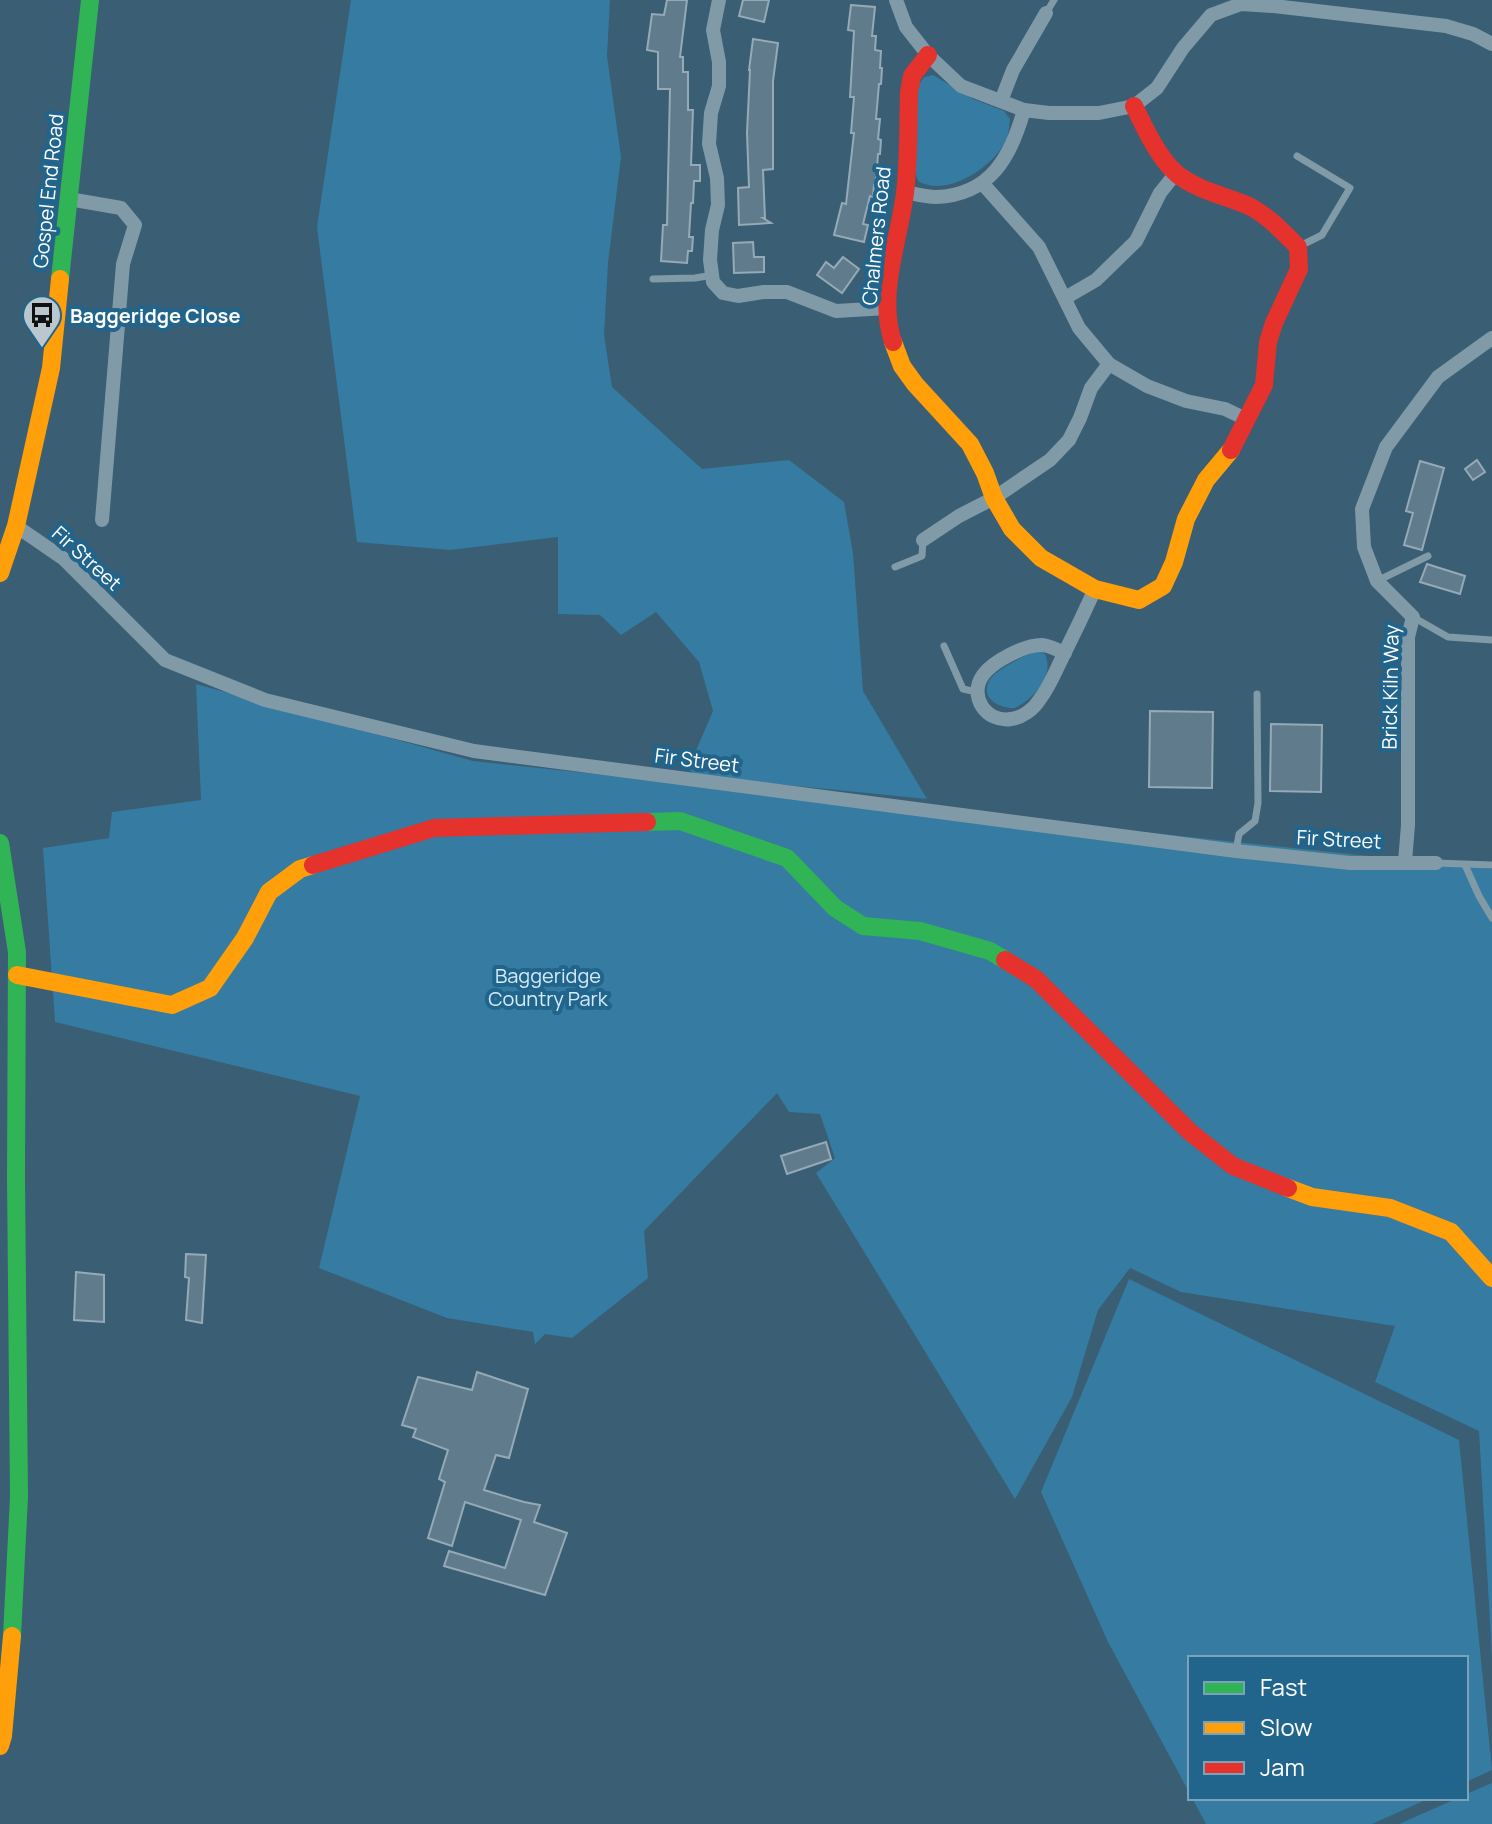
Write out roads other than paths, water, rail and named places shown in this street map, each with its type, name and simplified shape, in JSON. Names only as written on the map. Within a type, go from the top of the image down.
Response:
[{"type":"street","name":"Gospel End Road","points":[[0,573],[16,526],[51,368],[90,0]]},
{"type":"street","points":[[719,0],[713,30],[719,62],[719,86],[711,113],[709,144],[717,178],[718,205],[710,260],[713,282],[723,293],[738,296],[787,292],[836,311],[888,308]]},
{"type":"street","points":[[896,0],[906,27],[928,55],[961,86],[1024,110],[1049,113],[1099,113],[1134,106],[1157,88],[1183,48],[1211,15],[1241,4],[1446,26],[1492,44]]},
{"type":"street","points":[[1001,101],[1013,70],[1050,7]]},
{"type":"street","name":"Chalmers Road","points":[[928,55],[912,76],[905,192],[889,282],[891,337],[902,366],[915,384],[970,444],[994,498],[1012,529],[1041,558],[1095,589],[1139,600],[1163,586],[1174,562],[1186,519],[1206,480],[1232,449],[1264,385],[1268,342],[1299,269],[1298,247]]},
{"type":"street","points":[[1134,106],[1143,126],[1176,173],[1252,208],[1277,226],[1298,247]]},
{"type":"street","points":[[905,192],[936,197],[962,193],[983,184],[1002,164],[1016,139],[1024,110]]},
{"type":"street","points":[[1065,298],[1096,280],[1136,241],[1160,193],[1176,173]]},
{"type":"street","points":[[983,184],[1039,247],[1079,328],[1109,364],[1147,386],[1186,401],[1225,409],[1248,420]]},
{"type":"street","points":[[69,199],[121,208],[135,225],[123,264],[102,520]]},
{"type":"street","name":"Brick Kiln Way","points":[[1405,862],[1408,825],[1408,637],[1413,617],[1377,581],[1364,547],[1362,509],[1386,447],[1438,377],[1492,338]]},
{"type":"street","points":[[923,540],[1050,460],[1069,440],[1091,388],[1109,364]]},
{"type":"street","name":"Fir Street","points":[[16,526],[64,559],[165,660],[265,700],[474,751],[1236,851],[1350,863],[1436,863]]},
{"type":"street","points":[[1065,653],[1045,645],[1027,646],[996,663],[982,676],[977,692],[986,713],[996,719],[1011,719],[1026,714],[1040,700],[1065,653],[1095,589]]},
{"type":"street","points":[[17,975],[172,1005],[210,988],[245,938],[269,892],[300,869],[434,828],[680,821],[787,858],[835,908],[863,926],[920,931],[990,951],[1036,979],[1190,1132],[1233,1166],[1312,1197],[1390,1208],[1451,1232],[1492,1278]]},
{"type":"street","points":[[0,843],[8,945],[17,975],[19,1497],[13,1621],[0,1746]]},
{"type":"lane","points":[[1297,156],[1350,188],[1322,235],[1298,247]]},
{"type":"lane","points":[[653,279],[713,275]]},
{"type":"lane","points":[[895,567],[922,556],[923,540]]},
{"type":"lane","points":[[1377,581],[1428,556]]},
{"type":"lane","points":[[1413,617],[1448,637],[1492,640]]},
{"type":"lane","points":[[944,646],[963,689],[977,692]]},
{"type":"lane","points":[[1236,851],[1239,834],[1255,821],[1258,803],[1257,694]]},
{"type":"lane","points":[[1436,863],[1492,865]]},
{"type":"lane","points":[[1465,865],[1492,918]]},
{"type":"place","name":"Baggeridge Close","points":[[42,349]]},
{"type":"park label","name":"Baggeridge Country Park","points":[[548,986]]}]
